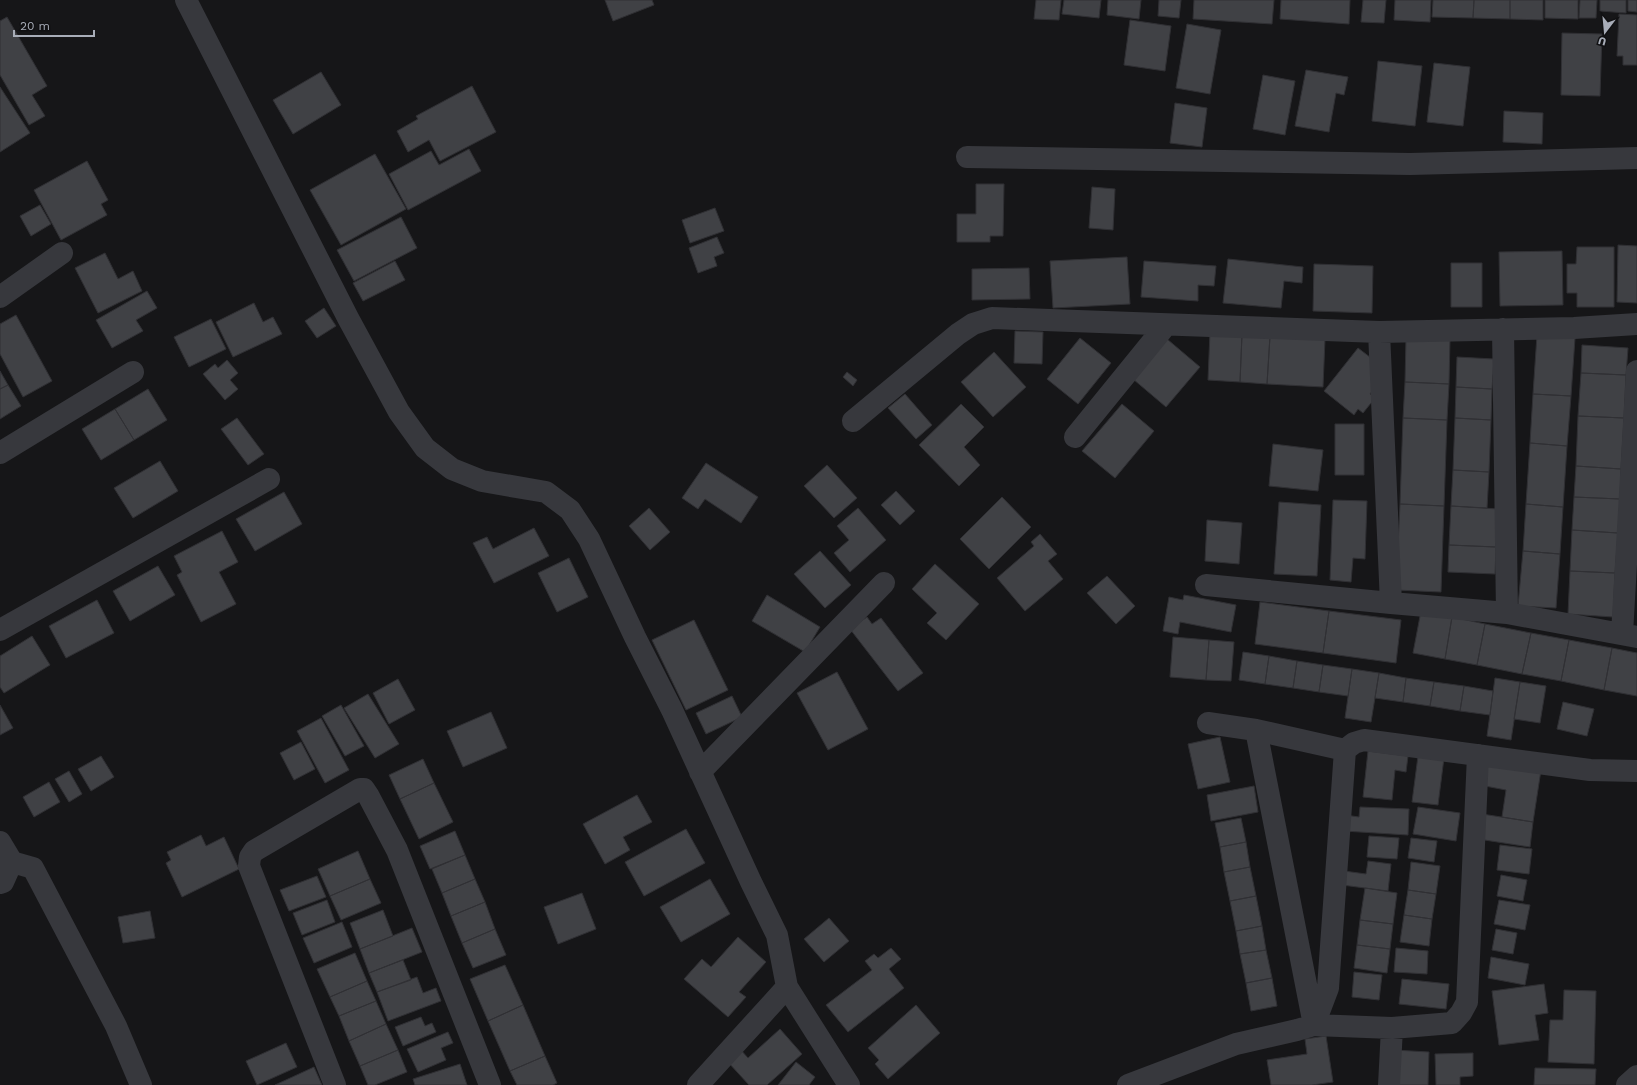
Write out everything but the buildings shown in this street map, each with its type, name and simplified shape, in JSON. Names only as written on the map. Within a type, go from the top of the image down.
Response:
[{"type":"street","points":[[186,0],[348,318],[399,412],[425,448],[452,469],[482,481],[546,492],[570,510],[589,539],[635,637],[672,710],[777,935],[788,986],[849,1085]]},
{"type":"street","points":[[968,157],[1410,164],[1637,158]]},
{"type":"street","points":[[0,297],[62,253]]},
{"type":"street","points":[[853,421],[958,334],[973,324],[992,318],[1379,332],[1503,328],[1574,328],[1637,324]]},
{"type":"street","points":[[1075,437],[1166,324]]},
{"type":"street","points":[[1503,328],[1507,613]]},
{"type":"street","points":[[1379,332],[1390,603]]},
{"type":"street","points":[[1206,585],[1507,613],[1630,636],[1637,371]]},
{"type":"street","points":[[0,453],[133,372]]},
{"type":"street","points":[[0,630],[270,479]]},
{"type":"street","points":[[700,772],[884,583]]},
{"type":"street","points":[[1208,723],[1256,730],[1345,750]]},
{"type":"street","points":[[1256,730],[1314,1025]]},
{"type":"street","points":[[1314,1025],[1328,988],[1345,750],[1354,743],[1364,740],[1590,770],[1637,771]]},
{"type":"street","points":[[1128,1085],[1236,1044],[1314,1025],[1392,1028],[1452,1023],[1461,1013],[1466,1002],[1478,755]]},
{"type":"street","points":[[335,1085],[249,866],[250,857],[254,851],[360,789],[364,789],[397,850],[490,1085]]},
{"type":"street","points":[[0,842],[12,862],[33,868],[116,1026],[141,1085]]},
{"type":"street","points":[[0,883],[3,882],[12,862]]},
{"type":"street","points":[[698,1085],[788,986]]},
{"type":"street","points":[[1389,1085],[1392,1028]]},
{"type":"street","points":[[1627,1085],[1637,1076]]}]
